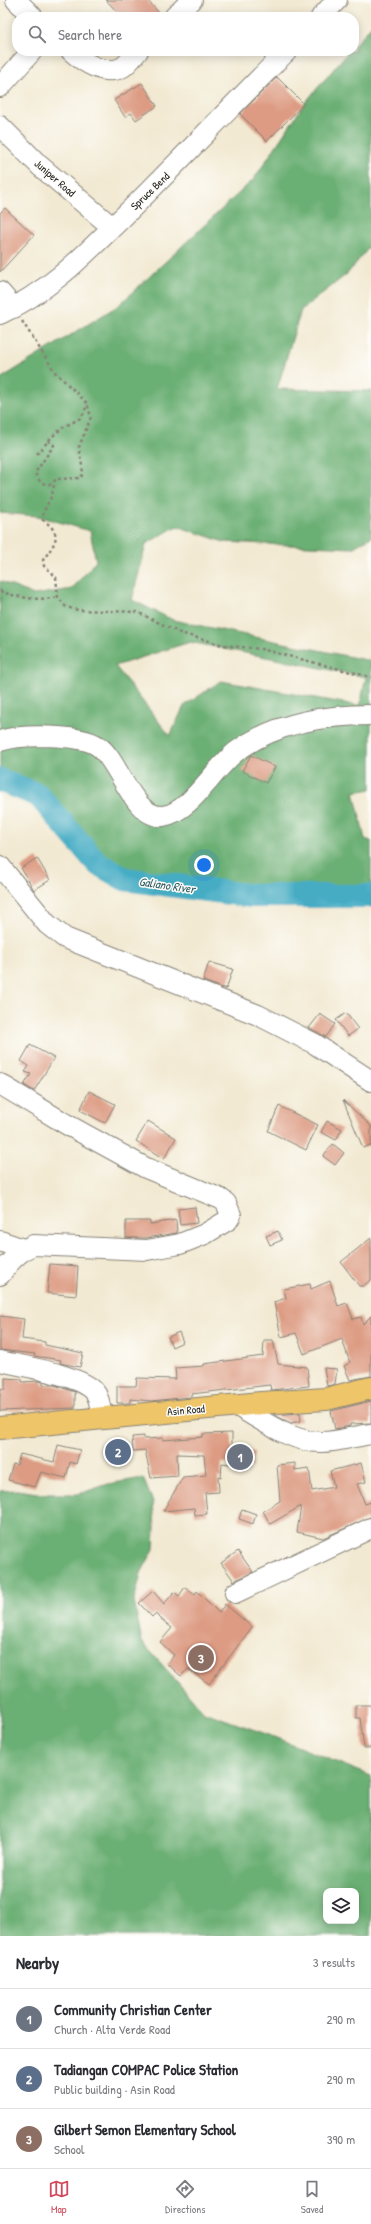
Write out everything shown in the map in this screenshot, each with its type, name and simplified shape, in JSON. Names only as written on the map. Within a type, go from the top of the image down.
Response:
[{"type":"main road","name":"Asin Road","points":[[0,1428],[235,1405],[326,1399],[371,1388]]},
{"type":"street","points":[[16,0],[27,12]]},
{"type":"street","points":[[179,12],[192,0]]},
{"type":"street","points":[[326,12],[337,0]]},
{"type":"street","points":[[0,87],[28,56]]},
{"type":"street","points":[[77,56],[97,68],[110,70],[122,67],[133,56]]},
{"type":"street","name":"Spruce Bend","points":[[7,311],[64,275],[282,56]]},
{"type":"street","name":"Juniper Road","points":[[0,126],[40,166],[112,227]]},
{"type":"street","points":[[0,292],[7,311]]},
{"type":"street","points":[[0,741],[11,737],[52,736],[86,741],[97,745],[106,753],[130,793],[144,810],[162,816],[177,812],[183,808],[236,752],[261,734],[299,722],[354,715],[371,715]]},
{"type":"street","points":[[0,866],[46,924],[65,938],[258,1015],[315,1044],[371,1081]]},
{"type":"street","points":[[0,1084],[66,1124],[146,1168],[221,1199],[230,1210],[231,1215],[228,1220],[205,1234],[165,1247],[147,1250],[44,1244],[33,1245],[23,1249],[10,1260],[0,1275]]},
{"type":"street","points":[[0,1241],[23,1249]]},
{"type":"street","points":[[0,1361],[66,1377],[87,1385],[98,1398],[102,1417]]},
{"type":"street","points":[[235,1405],[286,1433],[304,1440],[321,1443],[371,1434]]},
{"type":"street","points":[[235,1593],[371,1528]]},
{"type":"path","points":[[7,311],[55,372],[87,403],[91,417],[79,447],[83,472],[81,478],[55,479],[52,495],[43,513],[43,520],[55,529],[57,535],[53,546],[43,560],[44,566],[56,576],[58,597],[66,607],[78,610],[137,612],[180,633],[223,645],[261,649],[371,677]]},
{"type":"path","points":[[37,454],[48,441],[64,427],[75,423],[84,415],[87,403]]},
{"type":"path","points":[[48,441],[54,445],[35,473],[41,483],[54,485]]},
{"type":"path","points":[[0,591],[39,599],[58,597]]},
{"type":"green space","points":[[371,26],[371,245],[347,274],[301,310],[277,389],[371,391],[371,537],[352,548],[224,542],[177,526],[146,544],[132,600],[173,620],[371,661],[371,789],[354,792],[365,839],[371,841],[371,896],[253,896],[125,879],[97,863],[38,795],[0,780],[0,581],[34,595],[72,589],[96,561],[90,531],[38,516],[0,513],[0,379],[119,305],[254,179],[304,104],[345,56],[359,56],[359,40]],"holes":[[[190,642],[366,677],[360,706],[221,681],[184,706],[170,736],[115,666]]]},
{"type":"green space","points":[[143,1478],[153,1502],[155,1528],[154,1549],[141,1573],[134,1601],[142,1642],[204,1712],[269,1735],[371,1776],[371,1936],[0,1936],[0,1491],[17,1490],[44,1494],[79,1494],[108,1484]]},
{"type":"building","points":[[106,0],[147,0],[158,12],[117,12]]},
{"type":"building","points":[[277,77],[304,104],[267,141],[240,114]]},
{"type":"building","points":[[142,83],[157,106],[136,120],[131,113],[125,117],[114,100]]},
{"type":"building","points":[[5,208],[34,235],[0,272],[0,213]]},
{"type":"building","points":[[251,755],[275,767],[266,783],[242,771]]},
{"type":"building","points":[[37,858],[50,880],[34,890],[21,868]]},
{"type":"building","points":[[209,962],[233,969],[226,989],[203,981]]},
{"type":"building","points":[[346,1013],[358,1029],[348,1036],[336,1020]]},
{"type":"building","points":[[320,1014],[335,1024],[326,1037],[309,1028]]},
{"type":"building","points":[[30,1045],[54,1058],[34,1091],[24,1085],[31,1074],[25,1072],[29,1066],[21,1061]]},
{"type":"building","points":[[89,1091],[115,1104],[105,1123],[80,1110]]},
{"type":"building","points":[[343,1100],[371,1126],[371,1145],[363,1148]]},
{"type":"building","points":[[279,1106],[318,1125],[306,1150],[268,1131]]},
{"type":"building","points":[[148,1121],[176,1138],[164,1159],[136,1141]]},
{"type":"building","points":[[327,1121],[342,1129],[336,1140],[321,1132]]},
{"type":"building","points":[[333,1144],[344,1153],[335,1165],[323,1156]]},
{"type":"building","points":[[195,1207],[197,1223],[180,1225],[178,1209]]},
{"type":"building","points":[[176,1220],[177,1233],[146,1238],[126,1238],[126,1221],[150,1221],[150,1224]]},
{"type":"building","points":[[278,1231],[282,1240],[270,1245],[266,1236]]},
{"type":"building","points":[[371,1238],[371,1280],[363,1286],[359,1286],[341,1262]]},
{"type":"building","points":[[50,1264],[78,1266],[76,1296],[47,1293]]},
{"type":"building","points":[[330,1281],[338,1306],[347,1303],[353,1319],[361,1317],[363,1324],[371,1316],[371,1376],[350,1380],[344,1366],[350,1363],[342,1339],[304,1354],[296,1333],[281,1337],[274,1302],[286,1298],[284,1289],[310,1284],[311,1289]]},
{"type":"building","points":[[0,1316],[24,1319],[22,1339],[45,1342],[45,1345],[83,1353],[80,1367],[60,1363],[61,1360],[34,1356],[35,1354],[0,1350]]},
{"type":"building","points":[[179,1332],[183,1342],[172,1347],[168,1337]]},
{"type":"building","points":[[264,1340],[273,1340],[278,1364],[307,1367],[309,1386],[271,1390],[270,1385],[191,1394],[191,1397],[151,1401],[130,1399],[130,1403],[117,1403],[117,1386],[136,1386],[137,1378],[176,1379],[175,1368],[204,1366],[204,1364],[263,1356]]},
{"type":"building","points":[[324,1368],[337,1369],[335,1384],[327,1386]]},
{"type":"building","points":[[5,1378],[22,1379],[22,1382],[39,1381],[43,1382],[43,1385],[54,1385],[75,1392],[75,1408],[0,1411],[0,1389],[5,1389]]},
{"type":"building","points":[[371,1401],[371,1423],[350,1424],[350,1426],[335,1429],[331,1411]]},
{"type":"building","points":[[300,1413],[301,1421],[291,1423],[274,1415]]},
{"type":"building","points":[[232,1433],[232,1449],[254,1452],[252,1467],[222,1463],[221,1478],[218,1477],[219,1492],[205,1493],[207,1514],[195,1515],[194,1508],[163,1511],[183,1477],[206,1475],[204,1455],[177,1454],[178,1476],[151,1478],[145,1450],[133,1451],[132,1437],[144,1436],[144,1439],[163,1438],[163,1440],[203,1437],[203,1434]]},
{"type":"building","points":[[58,1445],[80,1450],[76,1464],[70,1462],[66,1478],[41,1472],[35,1487],[8,1480],[13,1464],[17,1465],[20,1454],[54,1462]]},
{"type":"building","points":[[295,1463],[295,1470],[309,1468],[312,1491],[334,1487],[330,1471],[361,1463],[366,1482],[357,1484],[365,1504],[371,1502],[371,1517],[323,1538],[297,1532],[301,1506],[270,1524],[263,1511],[280,1501],[277,1465]]},
{"type":"building","points":[[242,1509],[256,1514],[253,1524],[239,1519]]},
{"type":"building","points":[[238,1551],[253,1572],[234,1581],[221,1563]]},
{"type":"building","points":[[185,1587],[195,1594],[197,1591],[219,1613],[225,1604],[252,1627],[209,1684],[188,1669],[181,1676],[167,1664],[174,1655],[160,1642],[172,1628],[155,1614],[152,1617],[139,1603],[153,1591],[164,1604],[174,1592],[179,1596]]},
{"type":"building","points":[[356,1705],[371,1705],[371,1748],[364,1748],[360,1718],[356,1718]]},
{"type":"waterway","name":"Galiano River","points":[[0,780],[38,795],[97,863],[125,879],[253,896],[371,896]]},
{"type":"place","name":"Tadiangan COMPAC Police Station","points":[[118,1452]]},
{"type":"place","name":"Community Christian Center","points":[[240,1457]]},
{"type":"place","name":"Gilbert Semon Elementary School","points":[[201,1658]]}]
